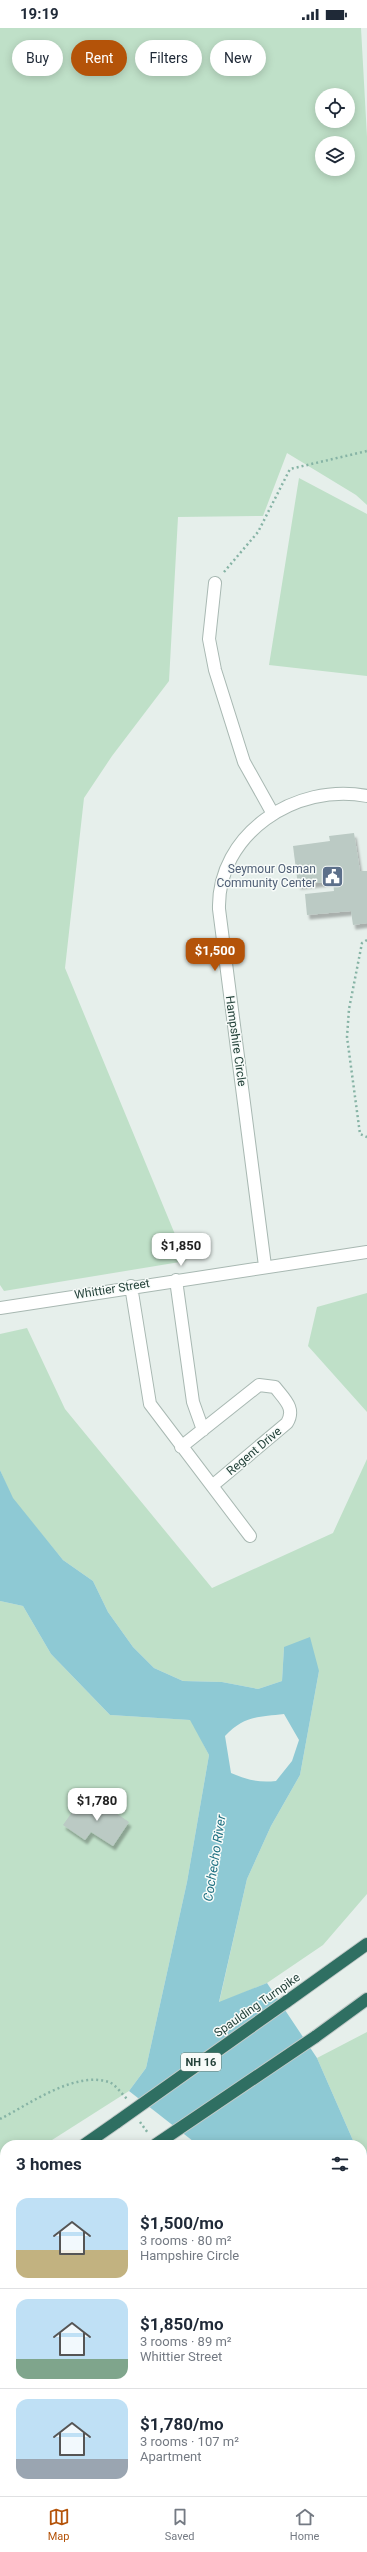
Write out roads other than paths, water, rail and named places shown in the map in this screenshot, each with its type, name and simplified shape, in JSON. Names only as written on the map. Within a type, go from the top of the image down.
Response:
[{"type":"highway","name":"Spaulding Turnpike","points":[[91,2140],[367,1944]]},
{"type":"highway","points":[[162,2140],[315,2037],[367,1999]]},
{"type":"street","points":[[215,583],[209,638],[215,670],[244,762],[273,814]]},
{"type":"street","name":"Hampshire Circle","points":[[265,1266],[218,893],[226,865],[234,849],[246,835],[273,814],[314,797],[335,794],[367,796]]},
{"type":"street","name":"Whittier Street","points":[[0,1308],[131,1286],[367,1252]]},
{"type":"street","points":[[176,1280],[193,1402],[203,1430]]},
{"type":"street","points":[[131,1286],[150,1404],[181,1447],[250,1536]]},
{"type":"street","name":"Regent Drive","points":[[181,1447],[259,1385],[275,1387],[291,1408],[292,1415],[287,1423],[212,1486]]},
{"type":"water","name":"Cochecho River","points":[[0,1470],[13,1498],[63,1560],[93,1581],[108,1612],[133,1647],[154,1668],[183,1681],[222,1682],[258,1689],[282,1681],[284,1647],[310,1637],[319,1671],[300,1775],[271,1826],[247,1879],[219,2002],[267,1983],[317,2058],[353,2140],[192,2140],[129,2091],[146,2068],[187,1882],[209,1755],[190,1720],[110,1715],[51,1654],[23,1606],[0,1601]],"holes":[[[284,1714],[299,1740],[292,1761],[276,1781],[264,1782],[231,1773],[225,1736],[232,1729],[245,1721],[259,1717]]]},
{"type":"place","name":"Seymour Osman Community Center","points":[[332,876]]}]
